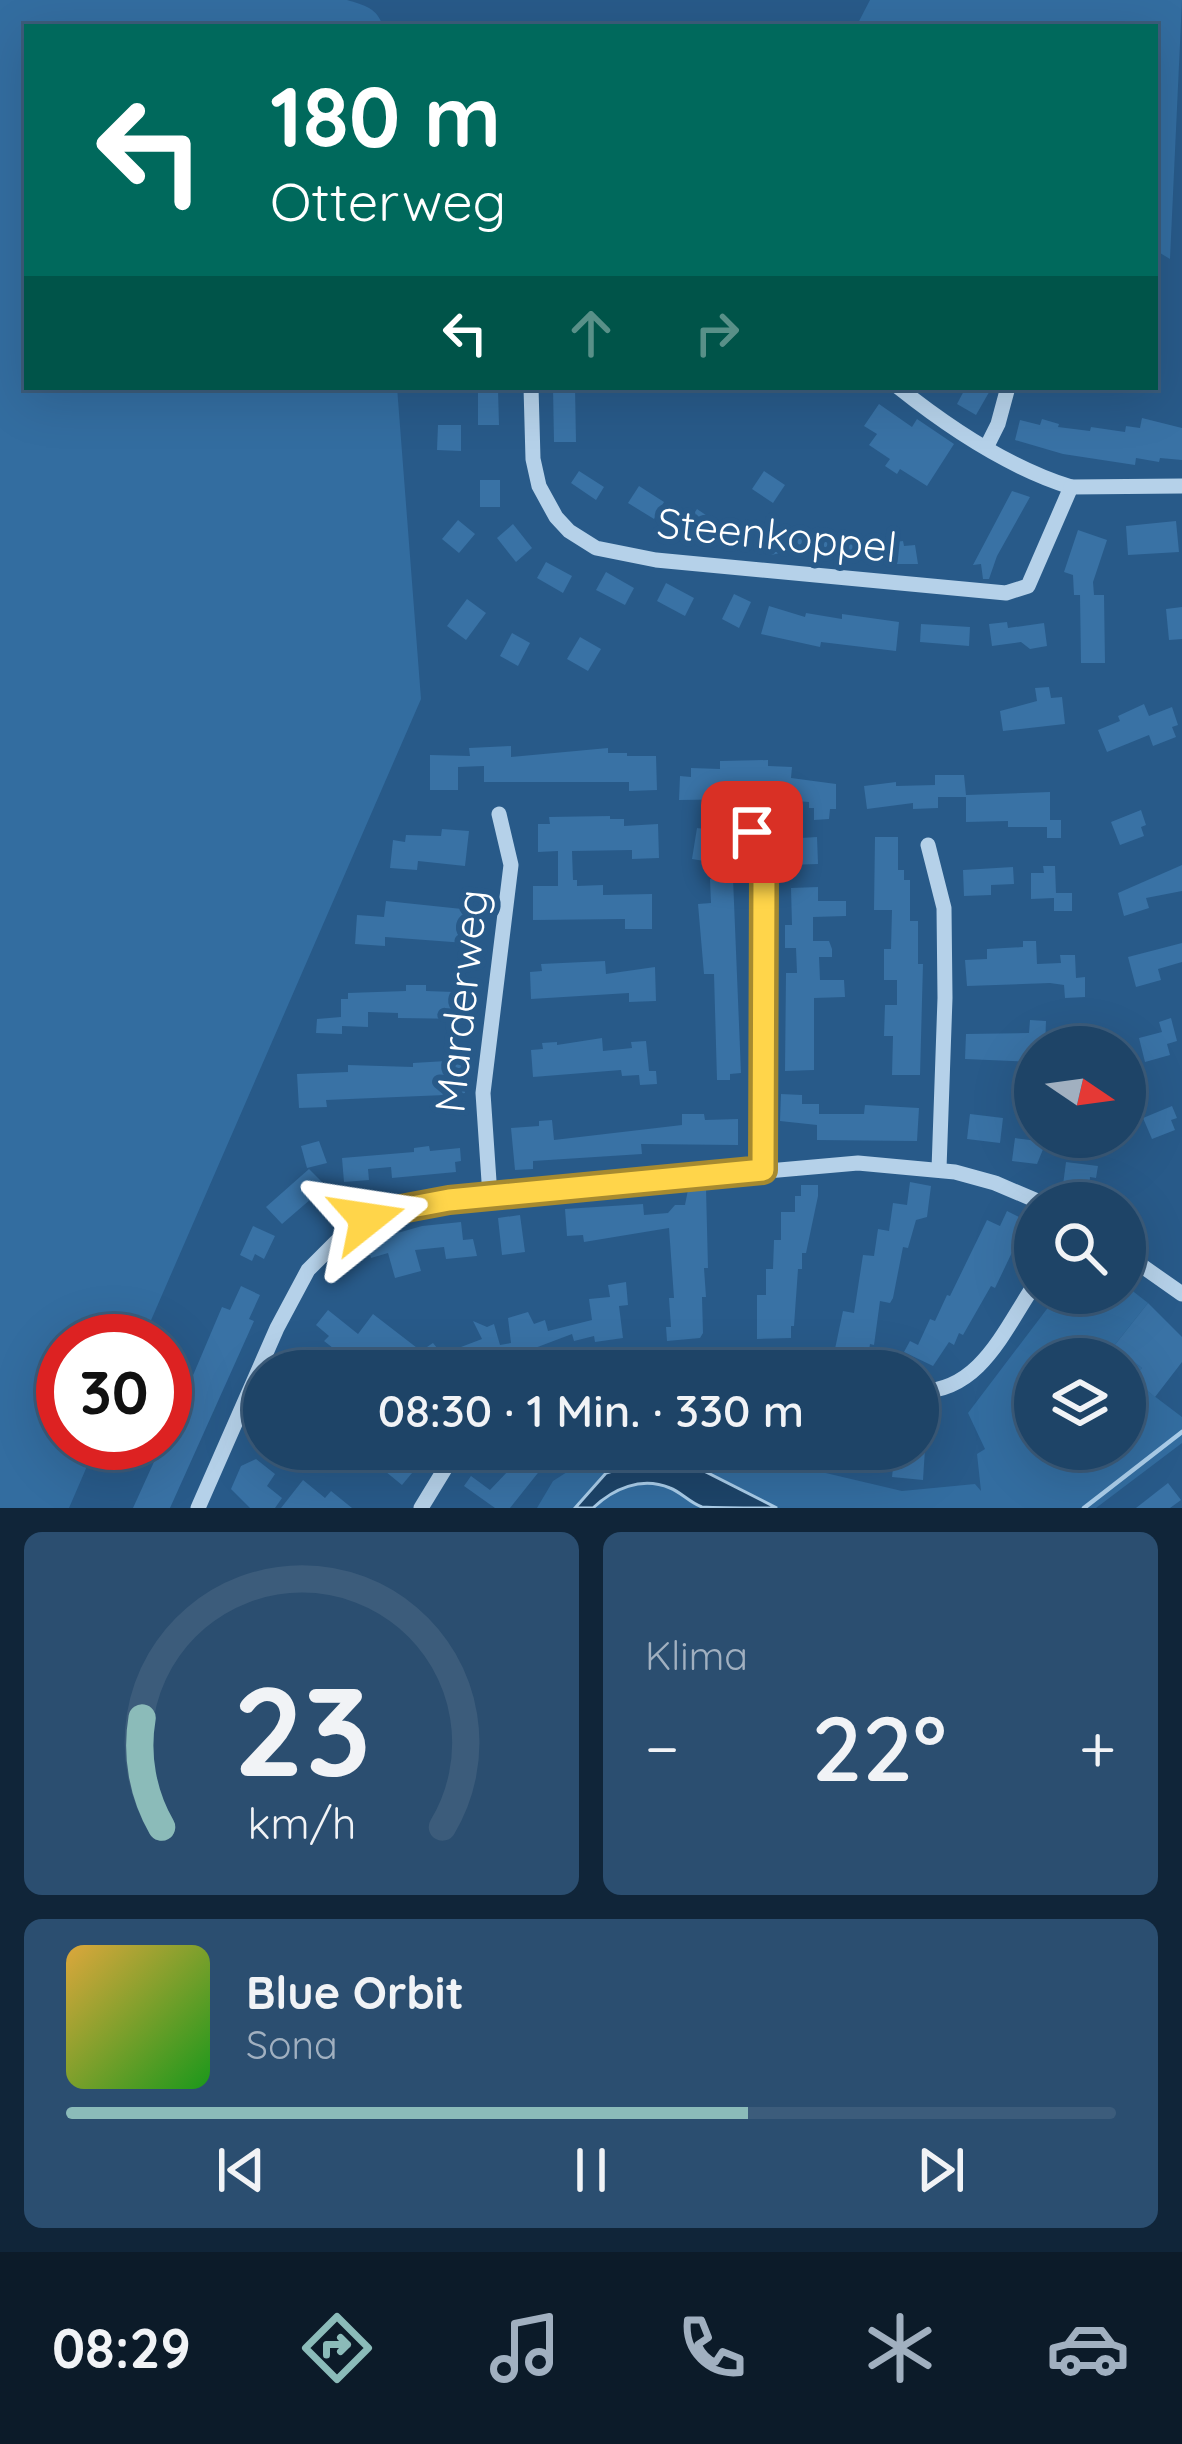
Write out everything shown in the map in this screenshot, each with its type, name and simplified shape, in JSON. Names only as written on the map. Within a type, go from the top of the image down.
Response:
[{"type":"street","name":"Steenkoppel","points":[[531,390],[533,459],[550,509],[586,543],[638,558],[1015,592],[1033,581],[1071,487]]},
{"type":"street","points":[[903,390],[1020,466],[1071,487],[1182,486]]},
{"type":"street","points":[[987,446],[1007,390]]},
{"type":"street","name":"Marderweg","points":[[490,1196],[483,1093],[511,865],[500,814]]},
{"type":"street","points":[[752,832],[764,875],[763,1170]]},
{"type":"street","points":[[928,845],[944,908],[939,1169]]},
{"type":"street","points":[[198,1508],[308,1270],[329,1245],[385,1212],[490,1196],[858,1163],[939,1169],[1014,1191]]},
{"type":"street","points":[[1146,1269],[1182,1294]]},
{"type":"street","points":[[939,1390],[975,1372],[1015,1314]]},
{"type":"street","points":[[421,1508],[444,1470]]},
{"type":"shaded area","points":[[0,0],[347,0],[374,11],[382,24],[24,24],[24,390],[397,390],[421,699],[154,1314],[36,1314],[36,1470],[85,1470],[69,1508],[0,1508]]},
{"type":"shaded area","points":[[870,0],[1182,0],[1170,259],[1158,252],[1158,24],[858,24]]},
{"type":"shaded area","points":[[1043,1314],[1139,1314],[1120,1338],[1025,1338]]},
{"type":"shaded area","points":[[1014,1352],[1014,1470],[1146,1470],[1146,1390],[1182,1417],[1182,1443],[1096,1508],[537,1508],[553,1481],[570,1470],[813,1470],[902,1491],[975,1484],[981,1491],[977,1454],[985,1449],[968,1413]]},
{"type":"shaded area","points":[[702,1470],[777,1508],[702,1507],[670,1488],[649,1483],[619,1490],[593,1508],[575,1508],[606,1473]]},
{"type":"building","points":[[478,390],[498,390],[499,425],[478,425]]},
{"type":"building","points":[[553,390],[575,390],[576,442],[554,442]]},
{"type":"building","points":[[964,390],[990,390],[976,415],[957,404]]},
{"type":"building","points":[[879,404],[912,427],[917,419],[954,444],[927,486],[900,469],[897,474],[885,466],[890,459],[869,445],[877,434],[864,426]]},
{"type":"building","points":[[1142,418],[1182,428],[1182,460],[1136,458],[1135,465],[1063,454],[1015,440],[1020,420],[1125,432],[1126,426],[1140,428]]},
{"type":"building","points":[[438,425],[461,425],[461,451],[437,450]]},
{"type":"building","points":[[579,471],[604,487],[596,500],[571,483]]},
{"type":"building","points":[[764,471],[785,485],[773,503],[752,489]]},
{"type":"building","points":[[480,480],[500,480],[500,507],[480,507]]},
{"type":"building","points":[[639,486],[664,502],[654,519],[628,503]]},
{"type":"building","points":[[1012,491],[1030,497],[989,579],[983,579],[981,564],[973,565]]},
{"type":"building","points":[[697,509],[725,528],[714,545],[686,526]]},
{"type":"building","points":[[458,520],[475,534],[459,553],[442,539]]},
{"type":"building","points":[[1176,521],[1179,552],[1128,555],[1126,526]]},
{"type":"building","points":[[513,524],[532,548],[516,562],[497,538]]},
{"type":"building","points":[[797,529],[846,534],[847,542],[903,541],[904,546],[915,545],[918,564],[878,564],[865,562],[864,556],[816,558],[815,554],[802,556],[800,549],[771,555],[768,534]]},
{"type":"building","points":[[1078,530],[1107,540],[1093,582],[1094,595],[1104,595],[1105,663],[1081,663],[1080,595],[1074,595],[1073,575],[1064,572]]},
{"type":"building","points":[[546,562],[572,576],[563,593],[537,578]]},
{"type":"building","points":[[606,572],[634,588],[625,605],[596,590]]},
{"type":"building","points":[[666,583],[694,598],[685,616],[657,601]]},
{"type":"building","points":[[734,594],[751,602],[739,628],[722,619]]},
{"type":"building","points":[[467,599],[486,613],[466,640],[447,626]]},
{"type":"building","points":[[769,606],[805,617],[806,613],[842,619],[842,614],[899,622],[896,651],[821,642],[820,647],[761,634]]},
{"type":"building","points":[[1182,607],[1182,639],[1169,640],[1166,609]]},
{"type":"building","points":[[1007,622],[1008,628],[1044,623],[1047,646],[1030,649],[1021,642],[992,646],[989,624]]},
{"type":"building","points":[[921,624],[970,627],[969,646],[920,642]]},
{"type":"building","points":[[512,633],[530,643],[518,666],[500,656]]},
{"type":"building","points":[[580,637],[601,649],[588,671],[567,659]]},
{"type":"building","points":[[1049,687],[1051,698],[1062,697],[1065,724],[1003,731],[1000,711],[1037,701],[1035,688]]},
{"type":"building","points":[[1144,704],[1149,716],[1172,707],[1176,737],[1153,746],[1149,735],[1107,752],[1098,730]]},
{"type":"building","points":[[511,746],[511,757],[608,748],[608,753],[656,756],[657,790],[629,791],[629,782],[484,782],[484,766],[458,767],[458,790],[430,790],[430,755],[470,756],[469,748]]},
{"type":"building","points":[[768,760],[768,766],[792,767],[791,778],[836,784],[836,809],[830,809],[829,819],[814,820],[809,802],[783,800],[783,806],[772,805],[772,800],[679,800],[680,776],[691,777],[691,768],[720,769],[720,761]]},
{"type":"building","points":[[935,775],[964,775],[966,795],[1050,792],[1050,820],[1061,820],[1061,838],[1047,838],[1047,827],[966,822],[966,797],[938,797],[938,808],[913,809],[913,803],[867,809],[864,786],[935,785]]},
{"type":"building","points":[[1141,810],[1144,836],[1120,845],[1111,822]]},
{"type":"building","points":[[549,817],[624,819],[624,826],[658,824],[659,858],[632,859],[632,850],[572,851],[573,880],[577,886],[603,885],[603,895],[652,894],[652,929],[625,929],[625,919],[533,920],[533,886],[558,886],[558,851],[538,852],[538,824],[550,824]]},
{"type":"building","points":[[697,828],[720,831],[716,856],[692,859]]},
{"type":"building","points":[[442,829],[469,831],[465,866],[418,861],[417,870],[390,868],[393,840],[405,842],[406,835],[441,836]]},
{"type":"building","points":[[817,837],[818,864],[786,865],[785,839]]},
{"type":"building","points":[[875,837],[898,837],[898,870],[904,870],[904,880],[910,880],[910,921],[918,921],[918,964],[923,964],[920,1075],[892,1075],[893,1036],[884,1036],[885,1005],[897,1005],[897,980],[884,980],[892,910],[874,910]]},
{"type":"building","points":[[1182,865],[1182,891],[1146,898],[1149,908],[1124,916],[1118,893]]},
{"type":"building","points":[[1043,866],[1055,866],[1056,893],[1072,893],[1072,911],[1054,911],[1054,898],[1031,899],[1031,873],[1044,873]]},
{"type":"building","points":[[1013,867],[1014,884],[991,885],[991,895],[964,896],[963,870]]},
{"type":"building","points":[[733,878],[741,1073],[730,1074],[730,1080],[717,1080],[714,974],[704,974],[698,904],[711,903],[710,879]]},
{"type":"building","points":[[818,887],[818,901],[846,901],[846,916],[813,917],[813,941],[829,941],[832,949],[832,957],[819,957],[820,980],[844,980],[845,997],[814,998],[814,1070],[785,1071],[786,973],[797,973],[796,948],[785,948],[785,925],[792,925],[791,888]]},
{"type":"building","points":[[386,901],[481,911],[479,944],[385,937],[385,946],[355,944],[357,915],[384,917]]},
{"type":"building","points":[[1023,941],[1036,941],[1037,964],[1061,963],[1060,955],[1075,955],[1076,978],[1085,977],[1085,997],[1065,998],[1064,985],[1050,983],[967,986],[965,960],[987,959],[987,949],[1023,947]]},
{"type":"building","points":[[1182,943],[1182,962],[1158,969],[1161,980],[1136,987],[1128,957]]},
{"type":"building","points":[[605,961],[606,974],[655,967],[656,1001],[629,1002],[629,993],[531,999],[530,972],[542,971],[541,964]]},
{"type":"building","points":[[406,985],[454,992],[454,985],[469,986],[468,1019],[398,1018],[398,1013],[368,1012],[368,1027],[342,1026],[342,1034],[316,1033],[317,1019],[341,1017],[341,999],[348,999],[348,993],[406,991]]},
{"type":"building","points":[[1171,1018],[1177,1041],[1167,1044],[1170,1055],[1146,1062],[1146,1036],[1162,1032],[1159,1022]]},
{"type":"building","points":[[1014,1033],[1014,1061],[965,1059],[966,1034]]},
{"type":"building","points":[[602,1038],[603,1051],[632,1048],[631,1042],[646,1041],[649,1071],[656,1071],[657,1084],[640,1085],[639,1075],[622,1076],[621,1070],[533,1077],[531,1050],[543,1049],[542,1043]]},
{"type":"building","points":[[463,1060],[465,1093],[457,1098],[326,1100],[327,1107],[299,1108],[297,1074],[348,1072],[348,1065],[413,1067],[413,1063]]},
{"type":"building","points":[[781,1094],[802,1095],[802,1104],[819,1104],[819,1114],[864,1114],[865,1105],[919,1108],[917,1141],[817,1140],[817,1125],[780,1121]]},
{"type":"building","points":[[1172,1106],[1175,1130],[1152,1139],[1146,1117]]},
{"type":"building","points":[[682,1114],[704,1114],[705,1120],[738,1119],[738,1145],[641,1144],[642,1154],[533,1161],[533,1169],[515,1170],[511,1128],[552,1120],[554,1140],[682,1125]]},
{"type":"building","points":[[970,1114],[1003,1118],[1000,1143],[967,1139]]},
{"type":"building","points":[[319,1141],[327,1163],[307,1168],[301,1146]]},
{"type":"building","points":[[429,1146],[430,1151],[460,1148],[456,1172],[392,1178],[391,1167],[368,1169],[369,1180],[344,1182],[342,1158],[414,1152],[414,1148]]},
{"type":"building","points":[[1014,1146],[1014,1158],[1039,1158],[1037,1164],[1012,1161]]},
{"type":"building","points":[[1066,1162],[1098,1166],[1096,1178],[1090,1177],[1090,1182],[1063,1182]]},
{"type":"building","points":[[309,1169],[326,1186],[282,1224],[266,1207]]},
{"type":"building","points":[[910,1182],[931,1186],[927,1217],[916,1220],[908,1248],[903,1247],[893,1298],[890,1303],[880,1301],[874,1345],[869,1350],[835,1350],[843,1311],[854,1313],[863,1255],[874,1256],[878,1229],[889,1231],[893,1203],[907,1205]]},
{"type":"building","points":[[801,1185],[818,1185],[818,1196],[802,1269],[798,1269],[791,1338],[757,1339],[757,1295],[766,1295],[766,1269],[773,1269],[774,1240],[781,1240],[781,1212],[795,1212]]},
{"type":"building","points":[[706,1188],[708,1268],[704,1268],[703,1333],[700,1338],[667,1341],[669,1298],[674,1298],[669,1228],[584,1242],[583,1235],[567,1236],[565,1209],[643,1204],[644,1215],[668,1213],[675,1205],[685,1205],[688,1190]]},
{"type":"building","points":[[1007,1211],[1014,1214],[1014,1248],[995,1288],[991,1286],[963,1335],[959,1333],[954,1345],[949,1342],[939,1357],[939,1350],[905,1350],[910,1341],[918,1345],[930,1319],[935,1321],[987,1220],[1000,1226]]},
{"type":"building","points":[[520,1215],[525,1252],[502,1255],[498,1218]]},
{"type":"building","points":[[461,1222],[463,1240],[473,1239],[477,1256],[446,1259],[444,1247],[415,1250],[421,1271],[395,1278],[388,1253],[371,1258],[366,1242],[422,1226]]},
{"type":"building","points":[[253,1226],[275,1236],[264,1259],[255,1254],[252,1261],[240,1255]]},
{"type":"building","points":[[626,1282],[628,1305],[619,1306],[623,1338],[595,1342],[594,1336],[574,1341],[572,1334],[530,1350],[461,1347],[482,1339],[473,1321],[487,1327],[494,1324],[500,1345],[511,1343],[508,1318],[528,1312],[534,1324],[545,1320],[548,1331],[592,1320],[589,1299],[610,1297],[608,1285]]},
{"type":"building","points":[[241,1286],[260,1295],[249,1319],[254,1321],[192,1459],[192,1378],[222,1307],[230,1310]]},
{"type":"building","points":[[1146,1306],[1182,1337],[1182,1362],[1155,1397],[1146,1390],[1146,1338],[1120,1338],[1139,1314],[1146,1314]]},
{"type":"building","points":[[328,1310],[358,1334],[373,1314],[420,1350],[336,1350],[316,1325]]},
{"type":"building","points":[[241,1466],[275,1474],[267,1486],[282,1498],[275,1508],[250,1508],[231,1489]]},
{"type":"building","points":[[150,1470],[187,1470],[170,1508],[133,1508]]},
{"type":"building","points":[[384,1470],[414,1470],[402,1485]]},
{"type":"building","points":[[509,1470],[540,1470],[510,1508],[495,1508],[464,1486],[471,1476],[490,1490]]},
{"type":"building","points":[[893,1470],[924,1470],[923,1480],[892,1477]]},
{"type":"building","points":[[303,1480],[325,1498],[331,1491],[352,1508],[281,1508]]},
{"type":"building","points":[[1168,1483],[1181,1500],[1170,1508],[1136,1508]]},
{"type":"waterway","points":[[1084,1508],[1182,1432]]},
{"type":"route","points":[[367,1219],[449,1200],[763,1170],[764,875],[752,832]]}]
